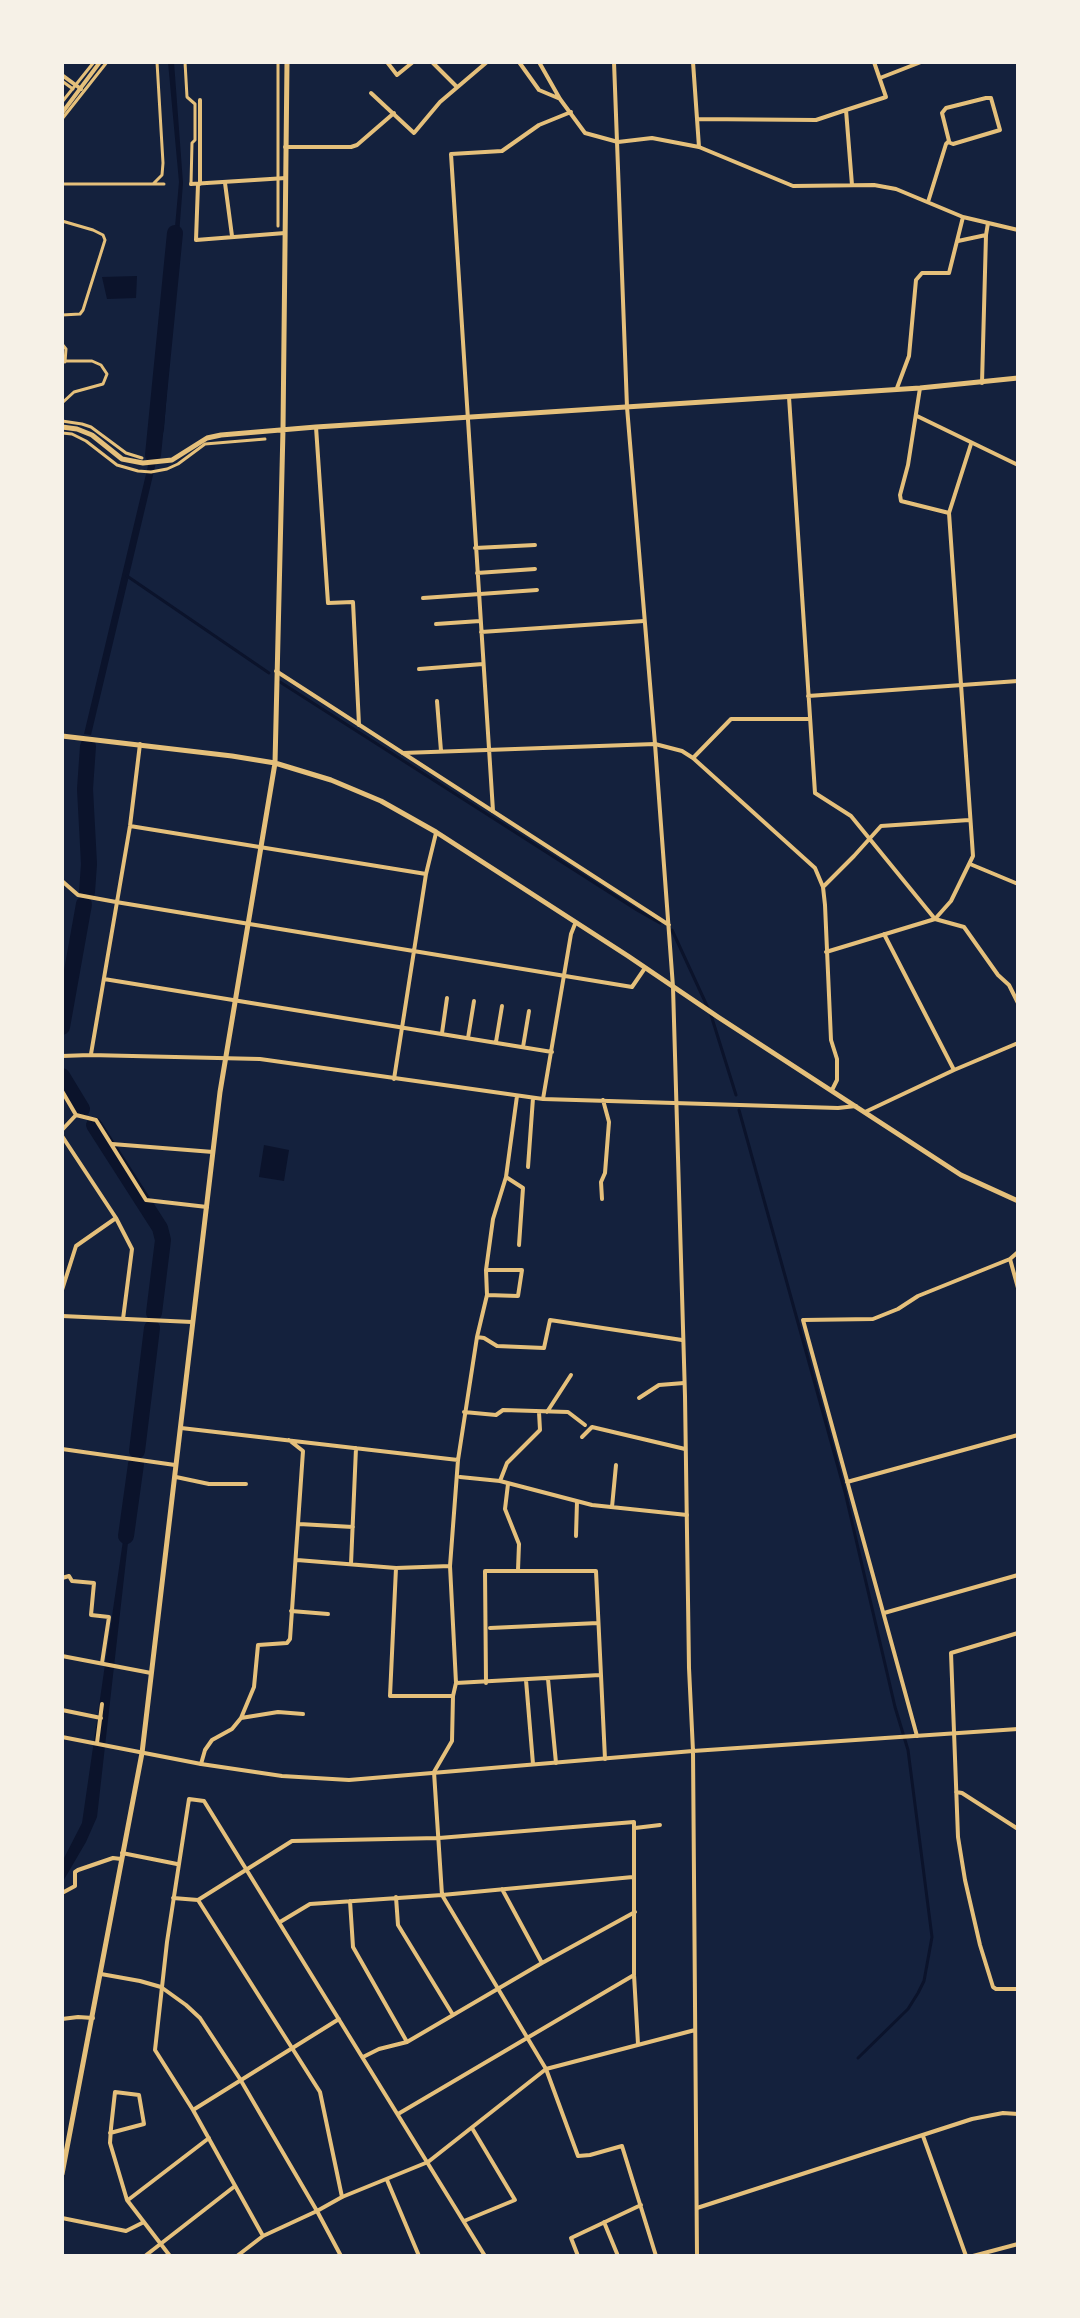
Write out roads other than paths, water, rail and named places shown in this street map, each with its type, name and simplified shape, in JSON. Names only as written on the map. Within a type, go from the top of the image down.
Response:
[{"type":"main road","points":[[62,2174],[142,1753],[213,1152],[234,999],[275,763],[287,62]]},
{"type":"main road","points":[[62,424],[92,435],[122,459],[143,463],[172,460],[207,438],[283,429],[920,388],[1018,378]]},
{"type":"main road","points":[[62,736],[275,763],[331,780],[381,801],[436,832],[961,1175],[1018,1201]]},
{"type":"street","points":[[62,116],[94,62]]},
{"type":"street","points":[[62,102],[100,62]]},
{"type":"street","points":[[62,116],[107,62]]},
{"type":"street","points":[[153,184],[162,175],[163,163],[157,62]]},
{"type":"street","points":[[185,62],[187,97],[195,104],[191,184],[286,178]]},
{"type":"street","points":[[278,62],[278,226]]},
{"type":"street","points":[[387,62],[397,75],[413,62]]},
{"type":"street","points":[[432,62],[457,87]]},
{"type":"street","points":[[371,93],[414,133],[440,102],[487,62]]},
{"type":"street","points":[[519,62],[539,90],[560,99]]},
{"type":"street","points":[[539,62],[560,99],[585,133],[618,142],[652,138],[699,147],[793,186],[881,186],[963,217],[1018,230]]},
{"type":"street","points":[[614,62],[627,407],[673,987],[693,1751],[697,2255],[690,2256]]},
{"type":"street","points":[[693,62],[699,147]]},
{"type":"street","points":[[836,62],[844,62]]},
{"type":"street","points":[[697,119],[816,120],[886,97],[874,62]]},
{"type":"street","points":[[880,78],[921,62]]},
{"type":"street","points":[[62,75],[77,87]]},
{"type":"street","points":[[62,81],[77,87]]},
{"type":"street","points":[[928,202],[948,142],[942,113],[946,108],[991,98],[1000,130],[953,144],[948,142]]},
{"type":"street","points":[[200,100],[196,240],[285,233]]},
{"type":"street","points":[[846,110],[852,185]]},
{"type":"street","points":[[493,811],[451,154],[502,151],[539,125],[571,112]]},
{"type":"street","points":[[285,147],[351,147],[394,113]]},
{"type":"street","points":[[225,183],[233,237]]},
{"type":"street","points":[[62,184],[164,184]]},
{"type":"street","points":[[897,388],[909,356],[916,280],[922,273],[949,273],[963,217]]},
{"type":"street","points":[[62,221],[93,230],[103,235],[105,240],[83,310],[80,314],[62,315]]},
{"type":"street","points":[[982,383],[988,223]]},
{"type":"street","points":[[958,241],[986,235]]},
{"type":"street","points":[[62,344],[66,349],[63,362],[92,361],[101,365],[107,374],[103,384],[74,392],[62,403]]},
{"type":"street","points":[[920,388],[901,501],[949,513]]},
{"type":"street","points":[[789,397],[815,793],[851,816],[935,919]]},
{"type":"street","points":[[917,416],[1018,464]]},
{"type":"street","points":[[62,424],[91,427],[126,453],[142,458]]},
{"type":"street","points":[[316,427],[328,603],[353,602],[359,725]]},
{"type":"street","points":[[62,433],[86,441],[117,465],[151,472],[178,464],[205,444],[265,439]]},
{"type":"street","points":[[935,919],[951,901],[973,856],[949,513],[971,444]]},
{"type":"street","points":[[475,548],[535,545]]},
{"type":"street","points":[[477,573],[535,569]]},
{"type":"street","points":[[423,598],[537,590]]},
{"type":"street","points":[[436,624],[480,621]]},
{"type":"street","points":[[481,632],[644,621]]},
{"type":"street","points":[[419,669],[483,664]]},
{"type":"street","points":[[276,671],[669,925]]},
{"type":"street","points":[[808,696],[1018,681]]},
{"type":"street","points":[[437,701],[441,751]]},
{"type":"street","points":[[693,758],[731,719],[809,719]]},
{"type":"street","points":[[90,1055],[130,826],[140,744]]},
{"type":"street","points":[[403,753],[655,744],[682,751],[693,758],[815,868],[823,887],[831,1040],[837,1059],[837,1080],[832,1090]]},
{"type":"street","points":[[823,887],[881,826],[969,820]]},
{"type":"street","points":[[130,826],[426,874]]},
{"type":"street","points":[[394,1079],[426,874],[436,832]]},
{"type":"street","points":[[970,864],[1018,884]]},
{"type":"street","points":[[62,881],[78,895],[632,987],[645,968]]},
{"type":"street","points":[[826,952],[935,919],[964,927],[998,975],[1009,985],[1018,1003]]},
{"type":"street","points":[[543,1099],[575,924]]},
{"type":"street","points":[[884,934],[954,1070]]},
{"type":"street","points":[[104,979],[552,1052]]},
{"type":"street","points":[[442,1033],[447,998]]},
{"type":"street","points":[[468,1038],[474,1001]]},
{"type":"street","points":[[496,1042],[502,1006]]},
{"type":"street","points":[[523,1047],[529,1011]]},
{"type":"street","points":[[865,1112],[1018,1043]]},
{"type":"street","points":[[62,1056],[260,1059],[543,1099],[838,1108],[856,1106]]},
{"type":"street","points":[[62,1091],[76,1115],[96,1120],[146,1200],[207,1207]]},
{"type":"street","points":[[517,1096],[506,1177],[493,1219],[486,1270],[487,1295],[477,1337],[458,1460],[450,1566],[456,1683],[452,1741],[434,1772],[442,1895],[546,2069],[578,2156],[622,2146],[656,2256]]},
{"type":"street","points":[[528,1167],[533,1098]]},
{"type":"street","points":[[602,1199],[601,1182],[605,1173],[609,1122],[603,1100]]},
{"type":"street","points":[[76,1115],[62,1133],[132,1249],[123,1319]]},
{"type":"street","points":[[111,1144],[213,1152]]},
{"type":"street","points":[[506,1177],[523,1188],[519,1245]]},
{"type":"street","points":[[62,1290],[76,1246],[116,1218]]},
{"type":"street","points":[[917,1736],[803,1320],[873,1319],[898,1309],[918,1296],[1010,1259],[1018,1252]]},
{"type":"street","points":[[1010,1259],[1018,1288]]},
{"type":"street","points":[[486,1270],[522,1270],[518,1296],[487,1295]]},
{"type":"street","points":[[62,1316],[192,1322]]},
{"type":"street","points":[[477,1337],[497,1346],[544,1348],[550,1320],[682,1340]]},
{"type":"street","points":[[547,1412],[571,1375]]},
{"type":"street","points":[[639,1398],[659,1385],[684,1383]]},
{"type":"street","points":[[464,1412],[496,1415],[503,1410],[568,1412],[585,1425]]},
{"type":"street","points":[[500,1481],[507,1463],[540,1430],[539,1412]]},
{"type":"street","points":[[582,1437],[592,1427],[685,1449]]},
{"type":"street","points":[[181,1428],[458,1460]]},
{"type":"street","points":[[847,1482],[1018,1435]]},
{"type":"street","points":[[201,1764],[212,1740],[232,1729],[241,1718],[254,1687],[258,1645],[287,1643],[290,1639],[303,1451],[289,1440]]},
{"type":"street","points":[[351,1564],[356,1448]]},
{"type":"street","points":[[62,1449],[175,1465]]},
{"type":"street","points":[[612,1507],[616,1465]]},
{"type":"street","points":[[176,1477],[209,1484],[246,1484]]},
{"type":"street","points":[[460,1477],[500,1481],[612,1507],[687,1515]]},
{"type":"street","points":[[508,1484],[505,1509],[519,1544],[518,1571]]},
{"type":"street","points":[[576,1536],[577,1501]]},
{"type":"street","points":[[299,1524],[353,1527]]},
{"type":"street","points":[[297,1560],[396,1568],[450,1566]]},
{"type":"street","points":[[396,1568],[390,1696],[453,1696]]},
{"type":"street","points":[[486,1683],[485,1571],[596,1571],[605,1759]]},
{"type":"street","points":[[884,1613],[1018,1575]]},
{"type":"street","points":[[62,1578],[69,1576],[72,1581],[94,1583],[91,1615],[109,1617],[102,1663]]},
{"type":"street","points":[[291,1611],[328,1614]]},
{"type":"street","points":[[490,1628],[598,1623]]},
{"type":"street","points":[[1018,1633],[951,1653],[958,1837],[980,1945],[993,1987],[1018,1989]]},
{"type":"street","points":[[62,1656],[151,1673]]},
{"type":"street","points":[[456,1683],[600,1675]]},
{"type":"street","points":[[548,1679],[556,1763]]},
{"type":"street","points":[[526,1680],[533,1764]]},
{"type":"street","points":[[97,1743],[102,1704]]},
{"type":"street","points":[[62,1710],[101,1718]]},
{"type":"street","points":[[241,1718],[278,1712],[303,1714]]},
{"type":"street","points":[[62,1737],[201,1764],[282,1776],[349,1780],[693,1751],[1018,1729]]},
{"type":"street","points":[[956,1792],[1018,1829]]},
{"type":"street","points":[[263,2236],[193,2110],[155,2050],[177,1864],[189,1799],[204,1801],[485,2256]]},
{"type":"street","points":[[173,1898],[198,1900],[292,1841],[439,1838],[634,1822],[634,1975],[638,2044]]},
{"type":"street","points":[[634,1828],[660,1825]]},
{"type":"street","points":[[62,1893],[75,1886],[75,1872],[113,1858],[121,1856],[177,1864]]},
{"type":"street","points":[[280,1922],[310,1904],[633,1877]]},
{"type":"street","points":[[502,1889],[542,1963]]},
{"type":"street","points":[[396,1897],[398,1925],[453,2016]]},
{"type":"street","points":[[198,1900],[320,2092],[342,2197]]},
{"type":"street","points":[[350,1901],[353,1947],[407,2042]]},
{"type":"street","points":[[363,2057],[379,2049],[407,2042],[635,1912]]},
{"type":"street","points":[[101,1974],[161,1987],[200,2018],[240,2079],[341,2256]]},
{"type":"street","points":[[398,2114],[634,1975]]},
{"type":"street","points":[[62,2019],[93,2018]]},
{"type":"street","points":[[193,2110],[339,2019]]},
{"type":"street","points":[[237,2256],[263,2236],[342,2197],[428,2162],[546,2069],[695,2030]]},
{"type":"street","points":[[110,2133],[144,2124],[139,2095],[115,2092],[110,2133],[110,2143],[127,2200],[170,2256]]},
{"type":"street","points":[[697,2208],[984,2116],[1018,2114]]},
{"type":"street","points":[[464,2221],[515,2200],[472,2128]]},
{"type":"street","points":[[923,2136],[966,2256]]},
{"type":"street","points":[[127,2200],[209,2138]]},
{"type":"street","points":[[387,2180],[419,2256]]},
{"type":"street","points":[[145,2256],[235,2186]]},
{"type":"street","points":[[578,2256],[571,2238],[641,2205]]},
{"type":"street","points":[[62,2218],[126,2231],[144,2222]]},
{"type":"street","points":[[604,2222],[618,2256]]},
{"type":"street","points":[[973,2256],[1018,2244]]},
{"type":"water","points":[[168,62],[174,62],[183,183],[164,429],[91,735],[84,734],[157,428],[179,182]]},
{"type":"water","points":[[137,276],[136,298],[107,299],[102,277]]},
{"type":"water","points":[[264,1145],[289,1150],[284,1181],[259,1177]]},
{"type":"water","points":[[127,1513],[131,1516],[97,1817],[62,1883],[62,1862],[82,1823]]},
{"type":"waterway","points":[[153,455],[175,233]]},
{"type":"waterway","points":[[127,576],[269,673]]},
{"type":"waterway","points":[[280,682],[660,923]]},
{"type":"waterway","points":[[87,892],[89,864],[85,789],[88,746]]},
{"type":"waterway","points":[[62,1027],[84,904]]},
{"type":"waterway","points":[[672,930],[708,1008]]},
{"type":"waterway","points":[[711,1015],[736,1095]]},
{"type":"waterway","points":[[62,1076],[82,1109]]},
{"type":"waterway","points":[[739,1110],[845,1492],[895,1707],[908,1750],[932,1937],[924,1981],[918,1993],[908,2009],[858,2058]]},
{"type":"waterway","points":[[94,1125],[160,1228],[163,1240],[154,1313]]},
{"type":"waterway","points":[[137,1451],[152,1328]]},
{"type":"waterway","points":[[126,1536],[136,1464]]}]
